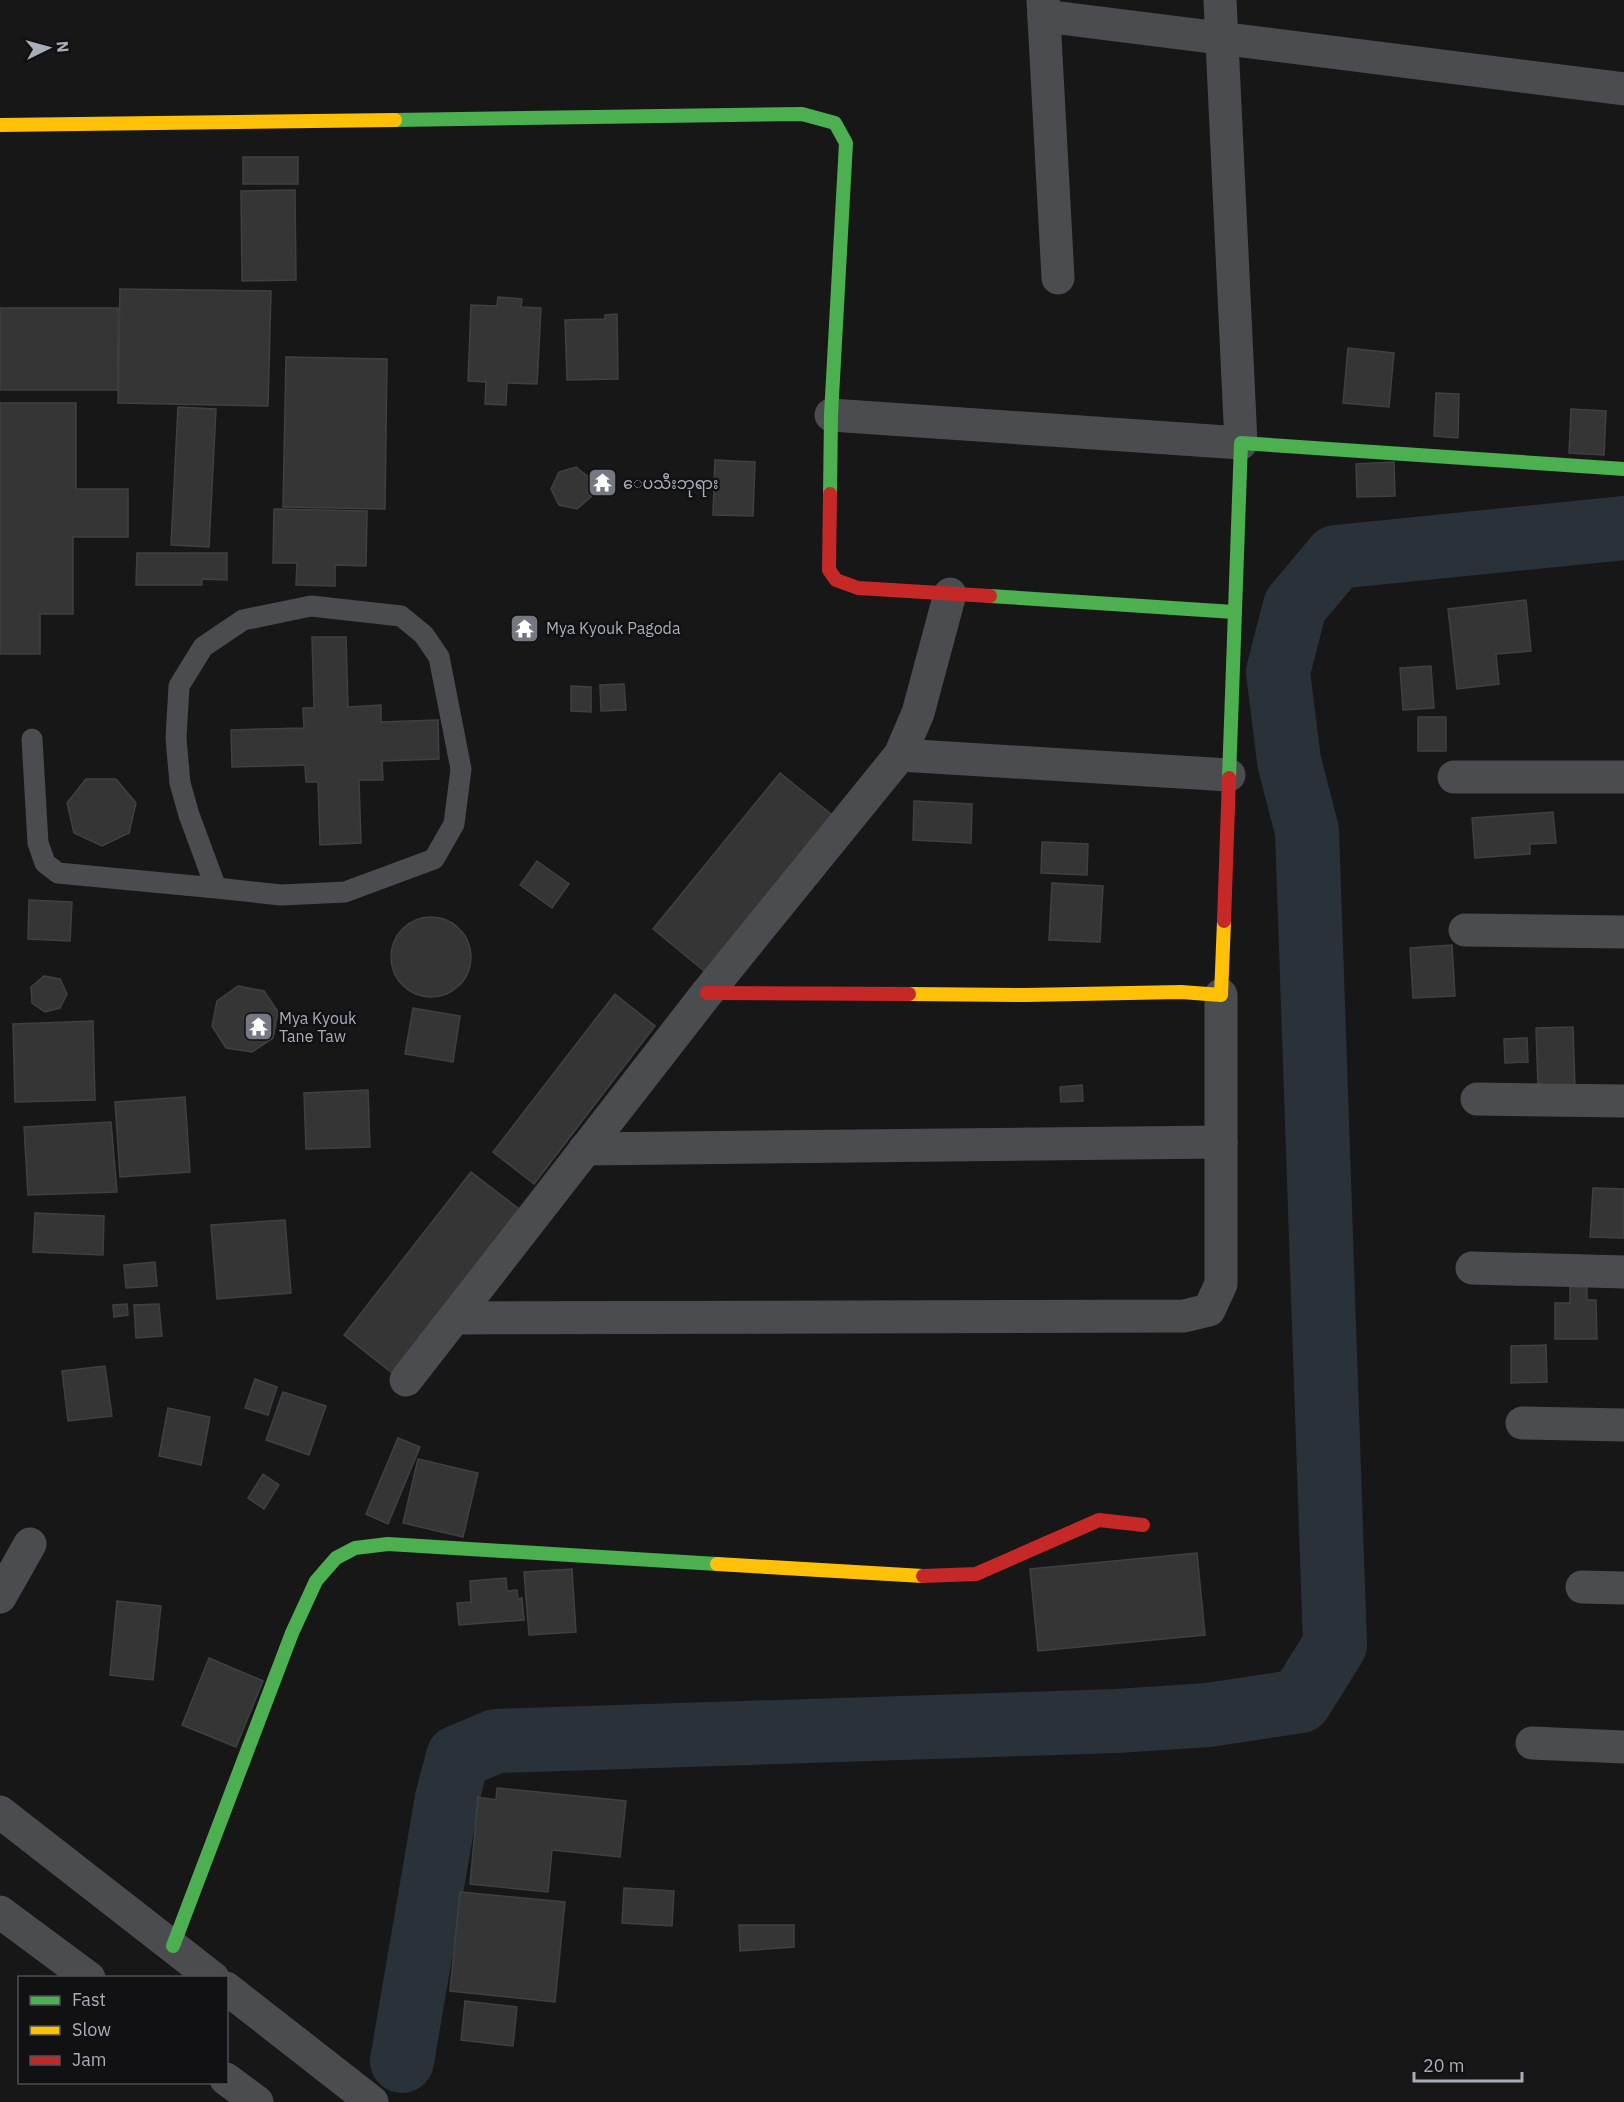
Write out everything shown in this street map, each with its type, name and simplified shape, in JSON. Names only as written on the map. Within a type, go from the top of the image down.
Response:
[{"type":"street","points":[[454,1318],[1184,1316],[1209,1310],[1221,1284],[1221,996],[1241,443],[1220,0]]},
{"type":"street","points":[[1058,278],[1043,8],[1222,39],[1624,89]]},
{"type":"street","points":[[0,125],[802,114],[836,123],[846,143],[831,415],[829,570],[836,580],[858,588],[1234,612]]},
{"type":"street","points":[[831,415],[1624,469]]},
{"type":"street","points":[[406,1380],[707,993],[900,755],[918,713],[950,594]]},
{"type":"street","points":[[900,755],[1229,775]]},
{"type":"street","points":[[1454,777],[1624,777]]},
{"type":"street","points":[[1465,930],[1624,932]]},
{"type":"street","points":[[707,993],[1025,995],[1181,992],[1221,996]]},
{"type":"street","points":[[1477,1099],[1624,1101]]},
{"type":"street","points":[[585,1149],[1221,1142]]},
{"type":"street","points":[[1472,1268],[1624,1272]]},
{"type":"street","points":[[1522,1423],[1624,1425]]},
{"type":"street","points":[[173,1946],[291,1633],[316,1581],[336,1558],[355,1548],[388,1544],[907,1575],[976,1574],[1099,1520],[1143,1525]]},
{"type":"street","points":[[0,1597],[30,1544]]},
{"type":"street","points":[[1582,1587],[1624,1588]]},
{"type":"street","points":[[1532,1743],[1624,1747]]},
{"type":"street","points":[[0,1812],[209,1976]]},
{"type":"street","points":[[0,1912],[88,1976]]},
{"type":"street","points":[[228,1991],[372,2102]]},
{"type":"street","points":[[228,2080],[257,2102]]},
{"type":"lane","points":[[33,739],[38,843],[45,863],[58,873],[280,895],[345,892],[434,859],[454,824],[460,769],[439,657],[424,635],[401,616],[311,606],[243,620],[203,647],[179,686],[176,738],[180,783],[189,815],[216,888]]},
{"type":"building","points":[[243,157],[298,157],[298,184],[243,184]]},
{"type":"building","points":[[295,190],[296,280],[242,281],[241,191]]},
{"type":"building","points":[[120,289],[271,291],[268,406],[118,403]]},
{"type":"building","points":[[498,297],[522,299],[521,307],[541,308],[537,384],[507,383],[506,405],[485,404],[486,382],[468,381],[471,305],[497,306]]},
{"type":"building","points":[[0,308],[118,308],[118,390],[0,390]]},
{"type":"building","points":[[617,314],[618,379],[567,380],[565,320],[605,319],[605,315]]},
{"type":"building","points":[[1348,348],[1394,353],[1389,407],[1343,403]]},
{"type":"building","points":[[286,357],[387,359],[385,509],[283,507]]},
{"type":"building","points":[[1436,393],[1459,394],[1458,438],[1434,436]]},
{"type":"building","points":[[0,403],[76,403],[76,489],[128,489],[128,537],[73,537],[73,614],[40,614],[40,654],[0,654]]},
{"type":"building","points":[[178,407],[216,409],[209,547],[171,545]]},
{"type":"building","points":[[1571,409],[1606,411],[1604,455],[1569,453]]},
{"type":"building","points":[[715,460],[755,462],[753,516],[713,515]]},
{"type":"building","points":[[1394,462],[1395,496],[1357,497],[1356,464]]},
{"type":"building","points":[[576,467],[591,479],[591,497],[577,509],[559,505],[551,489],[559,472]]},
{"type":"building","points":[[274,509],[367,511],[366,566],[335,565],[335,586],[296,585],[297,563],[273,563]]},
{"type":"building","points":[[137,553],[227,553],[227,580],[202,579],[202,585],[136,585]]},
{"type":"building","points":[[1526,600],[1531,651],[1496,654],[1499,684],[1457,689],[1448,609]]},
{"type":"building","points":[[312,637],[346,637],[348,707],[381,705],[381,722],[438,720],[439,759],[382,761],[383,780],[359,780],[361,843],[320,845],[318,782],[306,782],[305,765],[232,767],[231,730],[304,728],[303,708],[314,708]]},
{"type":"building","points":[[1431,666],[1434,708],[1403,710],[1400,668]]},
{"type":"building","points":[[624,684],[626,710],[601,711],[600,685]]},
{"type":"building","points":[[571,686],[591,687],[591,712],[571,711]]},
{"type":"building","points":[[1418,717],[1446,717],[1446,751],[1418,751]]},
{"type":"building","points":[[780,773],[836,818],[709,975],[653,929]]},
{"type":"building","points":[[86,779],[116,779],[136,803],[129,833],[102,846],[74,833],[67,803]]},
{"type":"building","points":[[914,801],[972,804],[971,843],[913,840]]},
{"type":"building","points":[[1553,812],[1556,843],[1530,844],[1530,854],[1475,858],[1472,818]]},
{"type":"building","points":[[1042,842],[1088,844],[1087,875],[1041,873]]},
{"type":"building","points":[[537,861],[569,884],[552,908],[520,885]]},
{"type":"building","points":[[1052,883],[1103,886],[1100,942],[1049,940]]},
{"type":"building","points":[[29,900],[72,902],[70,941],[28,939]]},
{"type":"building","points":[[423,917],[439,917],[460,928],[471,949],[471,965],[460,986],[439,997],[423,997],[409,991],[397,979],[391,965],[391,949],[397,935],[409,923]]},
{"type":"building","points":[[1452,945],[1455,996],[1413,998],[1410,948]]},
{"type":"building","points":[[44,976],[60,979],[67,994],[60,1008],[45,1012],[32,1003],[31,987]]},
{"type":"building","points":[[238,986],[264,991],[278,1012],[273,1038],[252,1052],[226,1048],[212,1026],[217,1001]]},
{"type":"building","points":[[615,994],[655,1026],[534,1184],[493,1152]]},
{"type":"building","points":[[413,1008],[460,1016],[453,1062],[405,1054]]},
{"type":"building","points":[[93,1021],[95,1100],[15,1102],[13,1024]]},
{"type":"building","points":[[1573,1027],[1575,1087],[1538,1088],[1536,1028]]},
{"type":"building","points":[[1527,1038],[1528,1062],[1505,1063],[1504,1039]]},
{"type":"building","points":[[1082,1085],[1083,1101],[1061,1102],[1060,1087]]},
{"type":"building","points":[[368,1090],[370,1147],[306,1149],[304,1093]]},
{"type":"building","points":[[185,1097],[190,1172],[120,1177],[115,1102]]},
{"type":"building","points":[[111,1122],[117,1192],[28,1195],[24,1127]]},
{"type":"building","points":[[471,1172],[519,1209],[392,1373],[344,1335]]},
{"type":"building","points":[[1593,1188],[1624,1189],[1624,1238],[1590,1237]]},
{"type":"building","points":[[35,1213],[104,1216],[103,1255],[33,1252]]},
{"type":"building","points":[[285,1220],[291,1293],[217,1299],[211,1225]]},
{"type":"building","points":[[155,1262],[157,1286],[126,1288],[124,1265]]},
{"type":"building","points":[[1587,1284],[1587,1300],[1596,1300],[1597,1339],[1555,1339],[1555,1303],[1570,1303],[1570,1285]]},
{"type":"building","points":[[127,1304],[128,1315],[114,1317],[113,1305]]},
{"type":"building","points":[[159,1304],[162,1336],[136,1338],[134,1305]]},
{"type":"building","points":[[1546,1345],[1547,1382],[1511,1383],[1511,1346]]},
{"type":"building","points":[[105,1366],[112,1416],[68,1421],[62,1371]]},
{"type":"building","points":[[255,1379],[277,1387],[268,1415],[245,1408]]},
{"type":"building","points":[[283,1392],[326,1406],[309,1455],[266,1440]]},
{"type":"building","points":[[168,1408],[210,1417],[201,1465],[159,1456]]},
{"type":"building","points":[[398,1438],[420,1447],[388,1524],[366,1514]]},
{"type":"building","points":[[418,1459],[478,1473],[463,1537],[403,1523]]},
{"type":"building","points":[[263,1474],[279,1485],[264,1509],[248,1498]]},
{"type":"building","points":[[1197,1553],[1205,1635],[1038,1651],[1030,1569]]},
{"type":"building","points":[[572,1569],[576,1632],[529,1635],[524,1572]]},
{"type":"building","points":[[506,1578],[507,1591],[517,1590],[518,1599],[522,1598],[524,1620],[459,1625],[457,1603],[471,1602],[470,1581]]},
{"type":"building","points":[[117,1601],[161,1606],[153,1680],[110,1675]]},
{"type":"building","points":[[209,1658],[263,1681],[236,1747],[182,1725]]},
{"type":"building","points":[[497,1788],[626,1801],[620,1857],[552,1850],[548,1892],[470,1884],[478,1797],[496,1800]]},
{"type":"building","points":[[624,1888],[674,1891],[672,1926],[622,1923]]},
{"type":"building","points":[[460,1892],[565,1902],[555,2002],[450,1991]]},
{"type":"building","points":[[739,1925],[794,1925],[794,1947],[740,1951]]},
{"type":"building","points":[[465,2001],[517,2007],[513,2046],[461,2040]]},
{"type":"waterway","points":[[402,2061],[447,1798],[458,1757],[496,1741],[1117,1721],[1208,1715],[1300,1701],[1335,1645],[1307,831],[1289,761],[1278,672],[1295,606],[1336,557],[1624,528]]},
{"type":"traffic: fast","points":[[395,120],[802,114],[835,123],[846,143],[831,415],[830,494]]},
{"type":"traffic: fast","points":[[1229,778],[1241,443],[1624,469]]},
{"type":"traffic: fast","points":[[990,596],[1234,612]]},
{"type":"traffic: fast","points":[[173,1946],[292,1633],[316,1581],[336,1558],[355,1548],[388,1544],[717,1564]]},
{"type":"traffic: slow","points":[[0,125],[395,120]]},
{"type":"traffic: slow","points":[[909,994],[1025,995],[1181,992],[1221,995],[1224,921]]},
{"type":"traffic: slow","points":[[717,1564],[923,1576]]},
{"type":"traffic: jam","points":[[830,494],[829,570],[836,580],[858,588],[990,596]]},
{"type":"traffic: jam","points":[[1224,921],[1229,778]]},
{"type":"traffic: jam","points":[[707,993],[909,994]]},
{"type":"traffic: jam","points":[[923,1576],[976,1574],[1099,1520],[1143,1525]]},
{"type":"place","name":"ေပသီးဘုရား","points":[[602,483]]},
{"type":"place","name":"Mya Kyouk Pagoda","points":[[525,628]]},
{"type":"place","name":"Mya Kyouk Tane Taw","points":[[258,1027]]}]
